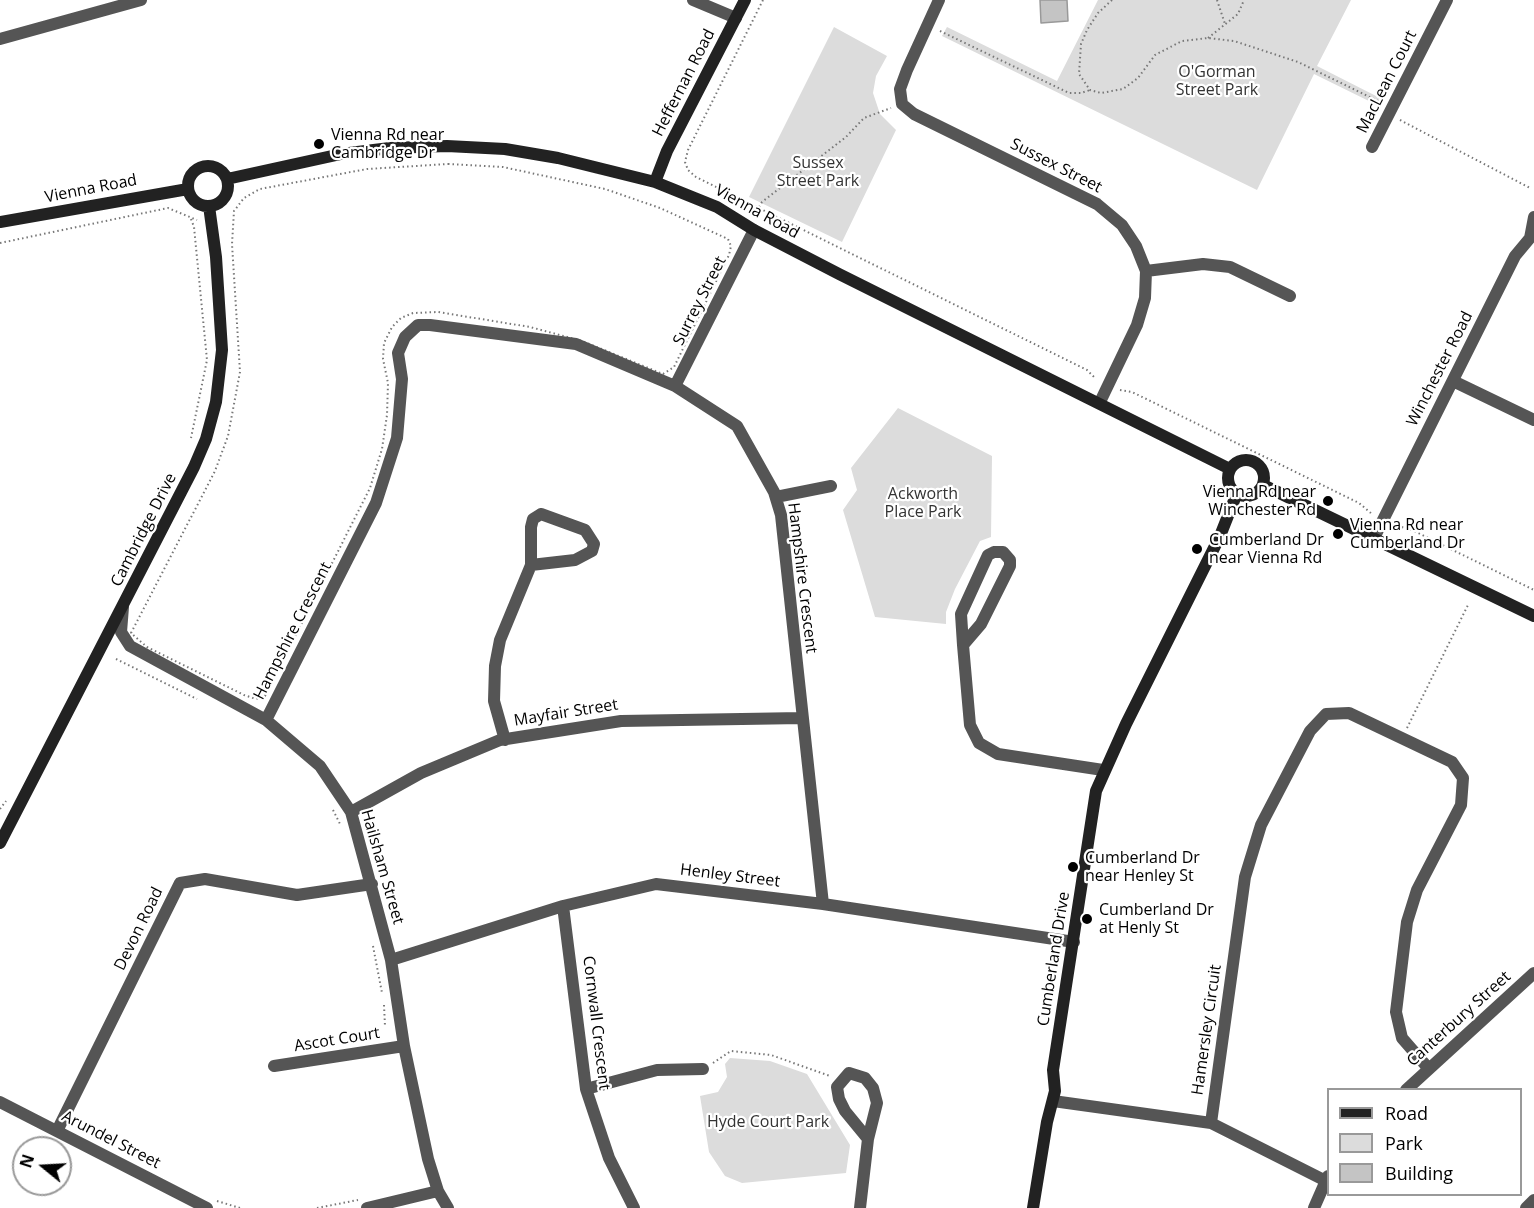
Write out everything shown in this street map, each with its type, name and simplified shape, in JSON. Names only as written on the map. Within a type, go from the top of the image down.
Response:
[{"type":"main road","name":"Heffernan Road","points":[[655,182],[667,152],[745,0]]},
{"type":"main road","name":"Vienna Road","points":[[227,179],[341,154],[390,148],[447,146],[505,149],[558,158],[655,182],[717,207],[754,230],[1230,469]]},
{"type":"main road","points":[[213,166],[227,179],[228,192],[225,198],[209,206],[197,203],[188,189],[190,176],[200,168],[213,166]]},
{"type":"main road","name":"Vienna Road","points":[[0,222],[188,189]]},
{"type":"main road","name":"Cambridge Drive","points":[[2,837],[195,467],[216,402],[222,350],[216,257],[209,206]]},
{"type":"main road","points":[[1245,459],[1257,462],[1264,473],[1263,485],[1255,494],[1249,496],[1237,493],[1229,485],[1230,469],[1245,459]]},
{"type":"main road","points":[[1263,485],[1534,616]]},
{"type":"main road","name":"Cumberland Drive","points":[[1033,1208],[1047,1122],[1053,1101],[1053,1070],[1091,819],[1103,770],[1220,536],[1237,493]]},
{"type":"street","points":[[0,39],[141,0]]},
{"type":"street","points":[[693,0],[736,18]]},
{"type":"street","points":[[902,104],[900,89],[939,0]]},
{"type":"street","name":"MacLean Court","points":[[1372,147],[1447,0]]},
{"type":"street","name":"Sussex Street","points":[[902,104],[914,114],[1097,204],[1122,225],[1136,246],[1146,271],[1145,298],[1137,325],[1100,402]]},
{"type":"street","name":"Winchester Road","points":[[1374,538],[1515,256],[1532,238],[1534,217]]},
{"type":"street","name":"Surrey Street","points":[[675,386],[754,230]]},
{"type":"street","points":[[1146,271],[1203,264],[1230,267],[1290,296]]},
{"type":"street","name":"Hampshire Crescent","points":[[266,720],[376,503],[397,438],[402,380],[398,353],[405,337],[418,325],[576,344],[675,386],[737,426],[776,497],[781,515],[823,904]]},
{"type":"street","points":[[1453,381],[1534,420]]},
{"type":"street","points":[[776,497],[831,486]]},
{"type":"street","points":[[505,740],[494,701],[495,666],[500,640],[531,565],[531,527],[537,516],[548,515],[585,530],[594,544],[592,551],[584,557],[531,565]]},
{"type":"street","points":[[963,645],[981,624],[1010,566],[1010,560],[1003,552],[988,555],[961,614],[963,645],[970,725],[979,743],[998,754],[1103,770]]},
{"type":"street","name":"Hailsham Street","points":[[123,607],[121,632],[130,645],[266,720],[320,766],[351,812],[391,960],[404,1046],[428,1159],[438,1191],[448,1208]]},
{"type":"street","name":"Hamersley Circuit","points":[[1211,1123],[1245,878],[1261,825],[1310,731],[1326,714],[1349,713],[1452,762],[1463,778],[1461,805],[1417,890],[1407,922],[1396,1012],[1402,1038],[1430,1069]]},
{"type":"street","name":"Mayfair Street","points":[[351,812],[421,773],[505,740],[621,721],[802,718]]},
{"type":"street","name":"Devon Road","points":[[57,1131],[180,883],[205,879],[297,895],[372,884]]},
{"type":"street","name":"Henley Street","points":[[391,960],[563,906],[656,884],[823,904],[1074,942]]},
{"type":"street","name":"Cornwall Crescent","points":[[563,906],[586,1089],[609,1158],[634,1208]]},
{"type":"street","name":"Canterbury Street","points":[[1408,1088],[1534,973]]},
{"type":"street","name":"Ascot Court","points":[[274,1066],[404,1046]]},
{"type":"street","points":[[586,1089],[657,1070],[703,1069]]},
{"type":"street","points":[[860,1208],[868,1139],[877,1103],[873,1088],[857,1073],[849,1073],[842,1078],[837,1087],[839,1100],[868,1139]]},
{"type":"street","points":[[1053,1101],[1211,1123],[1327,1179],[1314,1208]]},
{"type":"street","name":"Arundel Street","points":[[0,1102],[207,1208]]},
{"type":"street","points":[[367,1208],[438,1191]]},
{"type":"street","points":[[1526,1208],[1534,1200]]},
{"type":"path","points":[[763,0],[688,150],[685,162],[688,170],[696,177],[1087,370],[1097,380]]},
{"type":"path","points":[[1090,90],[1079,74],[1082,44],[1092,21],[1112,0]]},
{"type":"path","points":[[1217,0],[1225,24]]},
{"type":"path","points":[[1208,38],[1238,14],[1244,0]]},
{"type":"path","points":[[927,25],[1069,93],[1090,90],[1101,93],[1123,89],[1138,78],[1155,55],[1182,41],[1208,38],[1234,41],[1298,62],[1379,101],[1400,120],[1530,188]]},
{"type":"path","points":[[759,207],[762,202],[846,137],[864,118],[902,104]]},
{"type":"path","points":[[0,243],[168,208],[182,211],[191,219],[194,227],[207,360],[190,441]]},
{"type":"path","points":[[191,219],[232,220]]},
{"type":"path","points":[[1118,390],[1132,392],[1359,503],[1370,513]]},
{"type":"path","points":[[1396,527],[1410,529],[1534,590]]},
{"type":"path","points":[[1402,738],[1468,605]]},
{"type":"path","points":[[116,659],[198,699]]},
{"type":"path","points":[[0,809],[7,800]]},
{"type":"path","points":[[332,809],[342,829]]},
{"type":"path","points":[[372,939],[383,999],[385,1026]]},
{"type":"path","points":[[703,1069],[731,1052],[771,1055],[842,1078]]},
{"type":"green space","name":"O'Gorman Street Park","points":[[1098,0],[1351,0],[1317,66],[1380,98],[1377,105],[1314,74],[1257,190],[942,36],[947,27],[1057,81]]},
{"type":"green space","name":"Sussex Street Park","points":[[834,27],[887,56],[876,76],[873,93],[880,114],[896,130],[842,242],[749,197]]},
{"type":"green space","name":"Ackworth Place Park","points":[[898,408],[992,456],[991,537],[980,541],[955,589],[946,612],[946,624],[875,617],[843,510],[857,490],[851,468]]},
{"type":"green space","name":"Hyde Court Park","points":[[730,1058],[770,1061],[807,1074],[850,1145],[846,1173],[742,1183],[725,1176],[709,1152],[700,1096],[718,1092],[727,1077],[725,1064]]},
{"type":"building","points":[[1040,0],[1067,0],[1068,21],[1041,23]]},
{"type":"place","name":"Vienna Rd near Cambridge Dr","points":[[319,144]]},
{"type":"place","name":"Vienna Rd near Winchester Rd","points":[[1328,501]]},
{"type":"place","name":"Vienna Rd near Cumberland Dr","points":[[1338,534]]},
{"type":"place","name":"Cumberland Dr near Vienna Rd","points":[[1197,549]]},
{"type":"place","name":"Cumberland Dr near Henley St","points":[[1073,867]]},
{"type":"place","name":"Cumberland Dr at Henly St","points":[[1087,919]]}]
